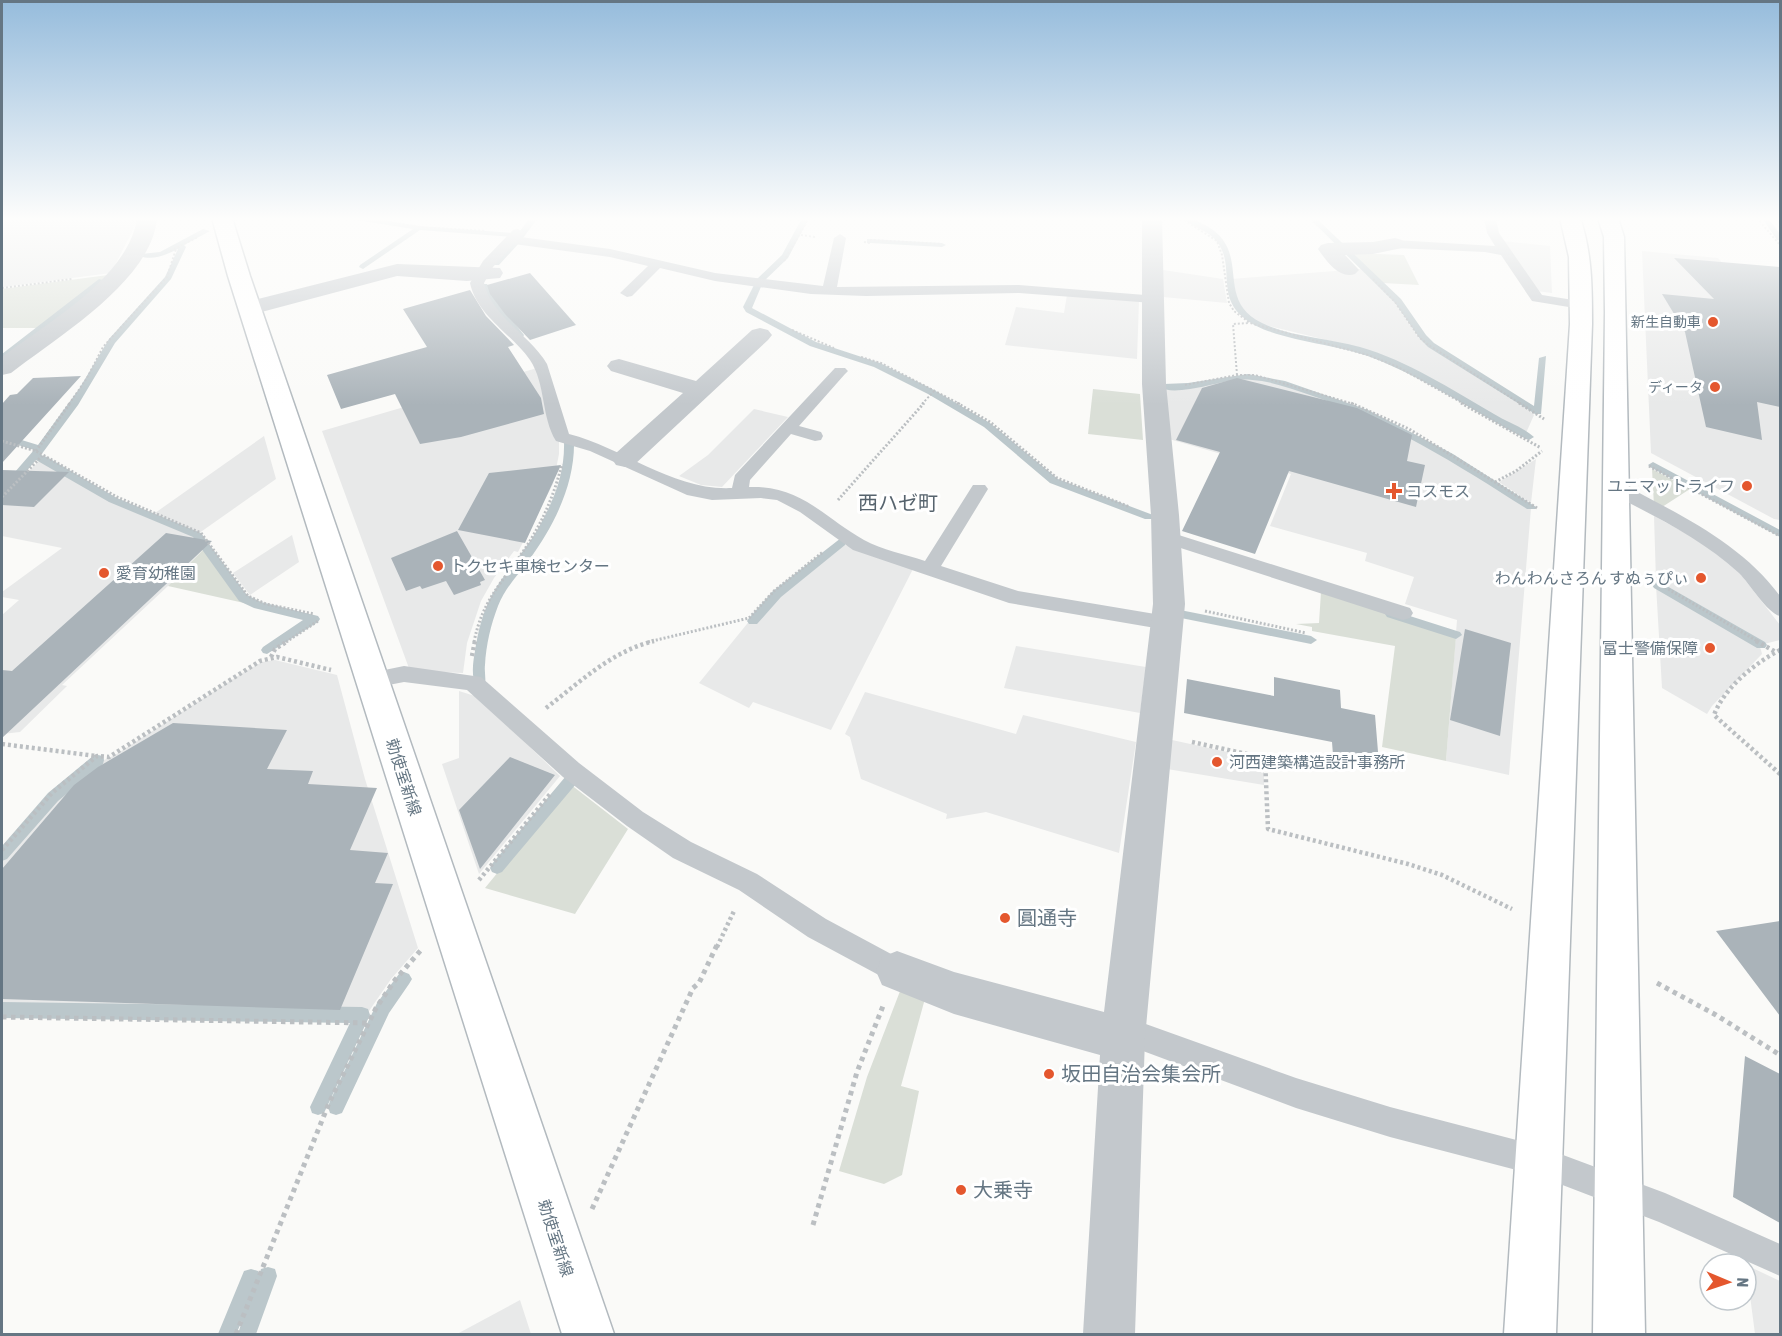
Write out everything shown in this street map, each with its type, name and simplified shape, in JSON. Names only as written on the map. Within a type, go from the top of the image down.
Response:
[{"type":"street","points":[[2,368],[115,280]]},
{"type":"street","name":"勅使室新線","points":[[242,280],[588,1335]]},
{"type":"street","points":[[250,308],[357,280]]},
{"type":"street","points":[[1109,1335],[1123,1038],[1168,613],[1166,526],[1154,384],[1153,280]]},
{"type":"street","points":[[1530,1335],[1582,280]]},
{"type":"street","points":[[1615,280],[1618,489],[1619,1335]]},
{"type":"street","points":[[625,459],[760,335]]},
{"type":"street","points":[[710,352],[734,359]]},
{"type":"street","points":[[629,376],[700,390]]},
{"type":"street","points":[[897,971],[954,993],[1123,1038]]},
{"type":"lane","points":[[481,280],[477,285],[484,300],[539,362],[562,437],[585,442],[695,492],[771,493],[783,496],[822,519],[847,539],[860,546],[1016,598],[1168,613]]},
{"type":"lane","points":[[627,293],[640,280]]},
{"type":"lane","points":[[737,280],[829,291],[1019,289],[1153,299]]},
{"type":"lane","points":[[829,291],[831,280]]},
{"type":"lane","points":[[1525,280],[1537,298],[1581,305]]},
{"type":"lane","points":[[740,492],[741,479],[840,371]]},
{"type":"lane","points":[[788,428],[815,436]]},
{"type":"lane","points":[[930,568],[979,489]]},
{"type":"lane","points":[[1618,489],[1690,528],[1722,549],[1760,581],[1780,609]]},
{"type":"lane","points":[[1166,526],[1403,613]]},
{"type":"lane","points":[[373,680],[404,674],[473,683],[524,725],[571,770],[635,819],[682,850],[748,882],[817,928],[897,971]]},
{"type":"lane","points":[[1123,1038],[1143,1037],[1296,1093],[1390,1122],[1539,1161],[1620,1191],[1780,1260]]},
{"type":"path","points":[[36,451],[87,378],[103,347],[164,280]]},
{"type":"path","points":[[762,284],[765,280]]},
{"type":"path","points":[[1226,280],[1229,303],[1234,311],[1250,322],[1282,334],[1368,355],[1398,367],[1545,450],[1516,471],[1495,482]]},
{"type":"path","points":[[1374,280],[1395,302],[1419,337],[1427,344],[1547,421]]},
{"type":"path","points":[[1237,375],[1232,328],[1233,324],[1250,322]]},
{"type":"path","points":[[787,327],[814,342],[844,351]]},
{"type":"path","points":[[853,354],[881,363],[935,390],[990,422],[1057,478],[1146,513],[1166,526]]},
{"type":"path","points":[[1154,384],[1176,386],[1237,375],[1262,376],[1345,400],[1408,429],[1542,511]]},
{"type":"path","points":[[822,519],[935,390]]},
{"type":"path","points":[[473,683],[470,663],[480,618],[500,579],[522,553],[547,509],[560,474],[564,453],[562,437]]},
{"type":"path","points":[[2,441],[36,451],[117,497],[201,533],[248,596],[266,604],[325,617],[274,649],[271,657]]},
{"type":"path","points":[[2,497],[42,456]]},
{"type":"path","points":[[1643,462],[1780,536]]},
{"type":"path","points":[[524,725],[618,653],[651,640],[748,618],[792,575],[832,544],[847,539]]},
{"type":"path","points":[[1645,576],[1778,651],[1754,667],[1714,710],[1714,715],[1780,774]]},
{"type":"path","points":[[1168,613],[1306,633]]},
{"type":"path","points":[[2,744],[109,757],[245,669],[271,657],[373,680]]},
{"type":"path","points":[[1156,735],[1265,758],[1268,830],[1431,872],[1520,912]]},
{"type":"path","points":[[2,850],[52,793],[97,756]]},
{"type":"path","points":[[236,1335],[329,1103],[368,1023],[395,980],[452,925],[571,770]]},
{"type":"path","points":[[565,1263],[693,988],[699,983],[748,882]]},
{"type":"path","points":[[813,1225],[857,1072],[897,971]]},
{"type":"path","points":[[1656,982],[1716,1015],[1780,1055]]},
{"type":"path","points":[[2,1017],[368,1023]]},
{"type":"shaded area","points":[[2,280],[54,280],[2,287]]},
{"type":"shaded area","points":[[68,280],[101,280],[40,328],[2,328],[2,289]]},
{"type":"shaded area","points":[[1163,280],[1223,280],[1227,303],[1163,297]]},
{"type":"shaded area","points":[[1231,280],[1372,280],[1394,302],[1425,344],[1534,415],[1524,433],[1412,370],[1343,344],[1261,324],[1245,314],[1234,301]]},
{"type":"shaded area","points":[[1380,280],[1417,280],[1419,285],[1383,283]]},
{"type":"shaded area","points":[[1529,280],[1551,280],[1552,293],[1536,291]]},
{"type":"shaded area","points":[[1643,280],[1737,280],[1766,314],[1780,315],[1780,520],[1774,519],[1651,453]]},
{"type":"shaded area","points":[[1067,295],[1139,301],[1137,359],[1005,345],[1016,307],[1064,313]]},
{"type":"shaded area","points":[[537,368],[559,440],[559,454],[553,484],[518,552],[514,551],[494,578],[481,601],[467,643],[463,673],[410,671],[322,431]]},
{"type":"shaded area","name":"コスモス","points":[[1241,378],[1271,381],[1357,408],[1444,453],[1531,508],[1509,775],[1446,761],[1457,620],[1405,604],[1414,577],[1365,561],[1367,553],[1270,526],[1291,474],[1169,439],[1164,389],[1189,388]]},
{"type":"shaded area","points":[[1093,389],[1140,394],[1143,440],[1088,434]]},
{"type":"shaded area","points":[[754,409],[788,417],[722,487],[701,485],[679,476],[708,455]]},
{"type":"shaded area","name":"愛育幼稚園","points":[[264,436],[276,479],[195,536],[204,549],[168,586],[62,685],[67,686],[20,732],[2,734],[2,615],[19,600],[2,597],[2,592],[62,548],[2,536],[2,499],[40,460],[120,505],[136,512],[155,513]]},
{"type":"shaded area","points":[[1536,459],[1531,503],[1499,482]]},
{"type":"shaded area","points":[[1652,469],[1690,489],[1659,509],[1654,506]]},
{"type":"shaded area","name":"わんわんさろん すぬぅぴぃ","points":[[1654,516],[1698,540],[1735,567],[1780,625],[1780,640],[1764,644],[1656,581]]},
{"type":"shaded area","points":[[292,535],[299,562],[250,595],[233,573]]},
{"type":"shaded area","points":[[842,544],[914,567],[831,730],[753,702],[749,708],[699,683],[751,619],[756,621],[778,596]]},
{"type":"shaded area","points":[[204,549],[241,599],[253,605],[168,586]]},
{"type":"shaded area","name":"富士警備保障","points":[[1656,585],[1759,645],[1761,650],[1762,654],[1707,714],[1662,688]]},
{"type":"shaded area","points":[[1321,592],[1456,636],[1446,761],[1382,747],[1395,646],[1312,631],[1312,627],[1296,624],[1319,623]]},
{"type":"shaded area","points":[[1016,646],[1146,667],[1140,713],[1004,688]]},
{"type":"shaded area","points":[[275,660],[337,675],[365,779],[418,948],[391,979],[367,1014],[2,1008],[2,859],[55,798],[93,765],[115,755],[244,672],[262,662]]},
{"type":"shaded area","points":[[459,691],[478,697],[560,776],[479,874],[442,764],[459,758]]},
{"type":"shaded area","points":[[865,692],[1016,734],[1023,715],[1136,742],[1119,853],[986,812],[946,819],[947,814],[861,779],[850,737],[845,734]]},
{"type":"shaded area","name":"河西建築構造設計事務所","points":[[1172,740],[1264,760],[1264,785],[1167,769]]},
{"type":"shaded area","points":[[570,784],[628,829],[575,914],[485,888]]},
{"type":"shaded area","points":[[902,986],[926,995],[901,1086],[919,1091],[902,1175],[884,1184],[839,1171],[867,1077]]},
{"type":"shaded area","points":[[1758,1271],[1780,1281],[1780,1334],[1755,1334],[1752,1312],[1758,1312]]},
{"type":"shaded area","points":[[520,1300],[531,1334],[457,1334]]},
{"type":"building","points":[[504,280],[536,280],[576,325],[530,340],[505,314],[490,294],[487,285]]},
{"type":"building","points":[[1696,280],[1780,280],[1780,407],[1757,402],[1762,440],[1706,427],[1685,332],[1662,294],[1714,299]]},
{"type":"building","points":[[470,290],[486,316],[514,345],[508,347],[541,398],[544,414],[461,437],[420,444],[395,394],[341,409],[327,375],[427,347],[403,309]]},
{"type":"building","points":[[81,376],[2,463],[2,404],[10,395],[17,394],[33,378]]},
{"type":"building","points":[[1237,378],[1357,408],[1412,435],[1407,461],[1425,465],[1416,507],[1289,471],[1255,554],[1182,531],[1220,452],[1176,440],[1202,388]]},
{"type":"building","points":[[561,465],[525,543],[458,530],[489,473]]},
{"type":"building","points":[[2,470],[69,472],[34,507],[2,505]]},
{"type":"building","points":[[457,531],[485,580],[480,582],[481,585],[454,595],[446,581],[422,589],[420,586],[406,591],[391,558]]},
{"type":"building","points":[[166,533],[212,541],[2,738],[2,670],[12,671]]},
{"type":"building","points":[[1465,629],[1511,643],[1500,736],[1450,720]]},
{"type":"building","points":[[1274,677],[1340,690],[1341,708],[1375,715],[1379,764],[1333,755],[1332,742],[1184,713],[1187,679],[1274,696]]},
{"type":"building","points":[[173,723],[287,730],[267,769],[313,771],[308,784],[377,788],[350,850],[388,853],[375,883],[393,884],[340,1010],[2,999],[2,869],[74,785],[98,767]]},
{"type":"building","points":[[510,757],[555,775],[480,869],[459,810]]},
{"type":"building","points":[[1780,921],[1780,1016],[1716,931]]},
{"type":"building","points":[[1745,1056],[1780,1074],[1780,1223],[1733,1197]]},
{"type":"waterway","points":[[41,449],[84,389],[112,341],[152,299],[166,280]]},
{"type":"waterway","points":[[761,280],[747,307],[749,310],[813,344],[877,365],[931,392],[987,425],[1054,481],[1149,517]]},
{"type":"waterway","points":[[1230,280],[1233,300],[1239,309],[1248,318],[1266,328],[1377,356],[1421,376],[1529,437]]},
{"type":"waterway","points":[[1377,280],[1398,301],[1431,345],[1538,412],[1543,358]]},
{"type":"waterway","points":[[2,358],[102,281]]},
{"type":"waterway","points":[[484,286],[490,298],[520,335]]},
{"type":"waterway","points":[[1164,387],[1188,386],[1248,377],[1271,380],[1335,400],[1422,440],[1531,507]]},
{"type":"waterway","points":[[2,437],[41,449]]},
{"type":"waterway","points":[[480,684],[480,654],[492,607],[503,587],[530,551],[552,513],[567,470],[569,441]]},
{"type":"waterway","points":[[2,493],[41,449]]},
{"type":"waterway","points":[[36,457],[44,459],[113,500],[197,535],[243,598],[258,605],[314,619],[267,650]]},
{"type":"waterway","points":[[1653,465],[1780,534]]},
{"type":"waterway","points":[[753,621],[777,594],[841,542]]},
{"type":"waterway","points":[[1658,585],[1761,645]]},
{"type":"waterway","points":[[1180,614],[1311,640]]},
{"type":"waterway","points":[[1391,614],[1456,635]]},
{"type":"waterway","points":[[2,855],[53,797],[98,760]]},
{"type":"waterway","points":[[497,868],[571,780]]},
{"type":"waterway","points":[[336,1107],[383,1008],[404,979]]},
{"type":"waterway","points":[[2,1010],[362,1015],[318,1107]]},
{"type":"waterway","points":[[247,1334],[268,1276]]},
{"type":"waterway","points":[[227,1334],[251,1278]]},
{"type":"place","name":"新生自動車","points":[[1713,322]]},
{"type":"place","name":"ディータ","points":[[1715,387]]},
{"type":"place","name":"ユニマットライフ","points":[[1747,486]]},
{"type":"place","name":"コスモス","points":[[1394,491]]},
{"type":"place","name":"トクセキ車検センター","points":[[438,566]]},
{"type":"place","name":"愛育幼稚園","points":[[104,573]]},
{"type":"place","name":"わんわんさろん すぬぅぴぃ","points":[[1701,578]]},
{"type":"place","name":"富士警備保障","points":[[1710,648]]},
{"type":"place","name":"河西建築構造設計事務所","points":[[1217,762]]},
{"type":"place","name":"圓通寺","points":[[1005,918]]},
{"type":"place","name":"坂田自治会集会所","points":[[1049,1074]]},
{"type":"place","name":"大乗寺","points":[[961,1190]]},
{"type":"district","name":"西ハゼ町","points":[[898,503]]}]
